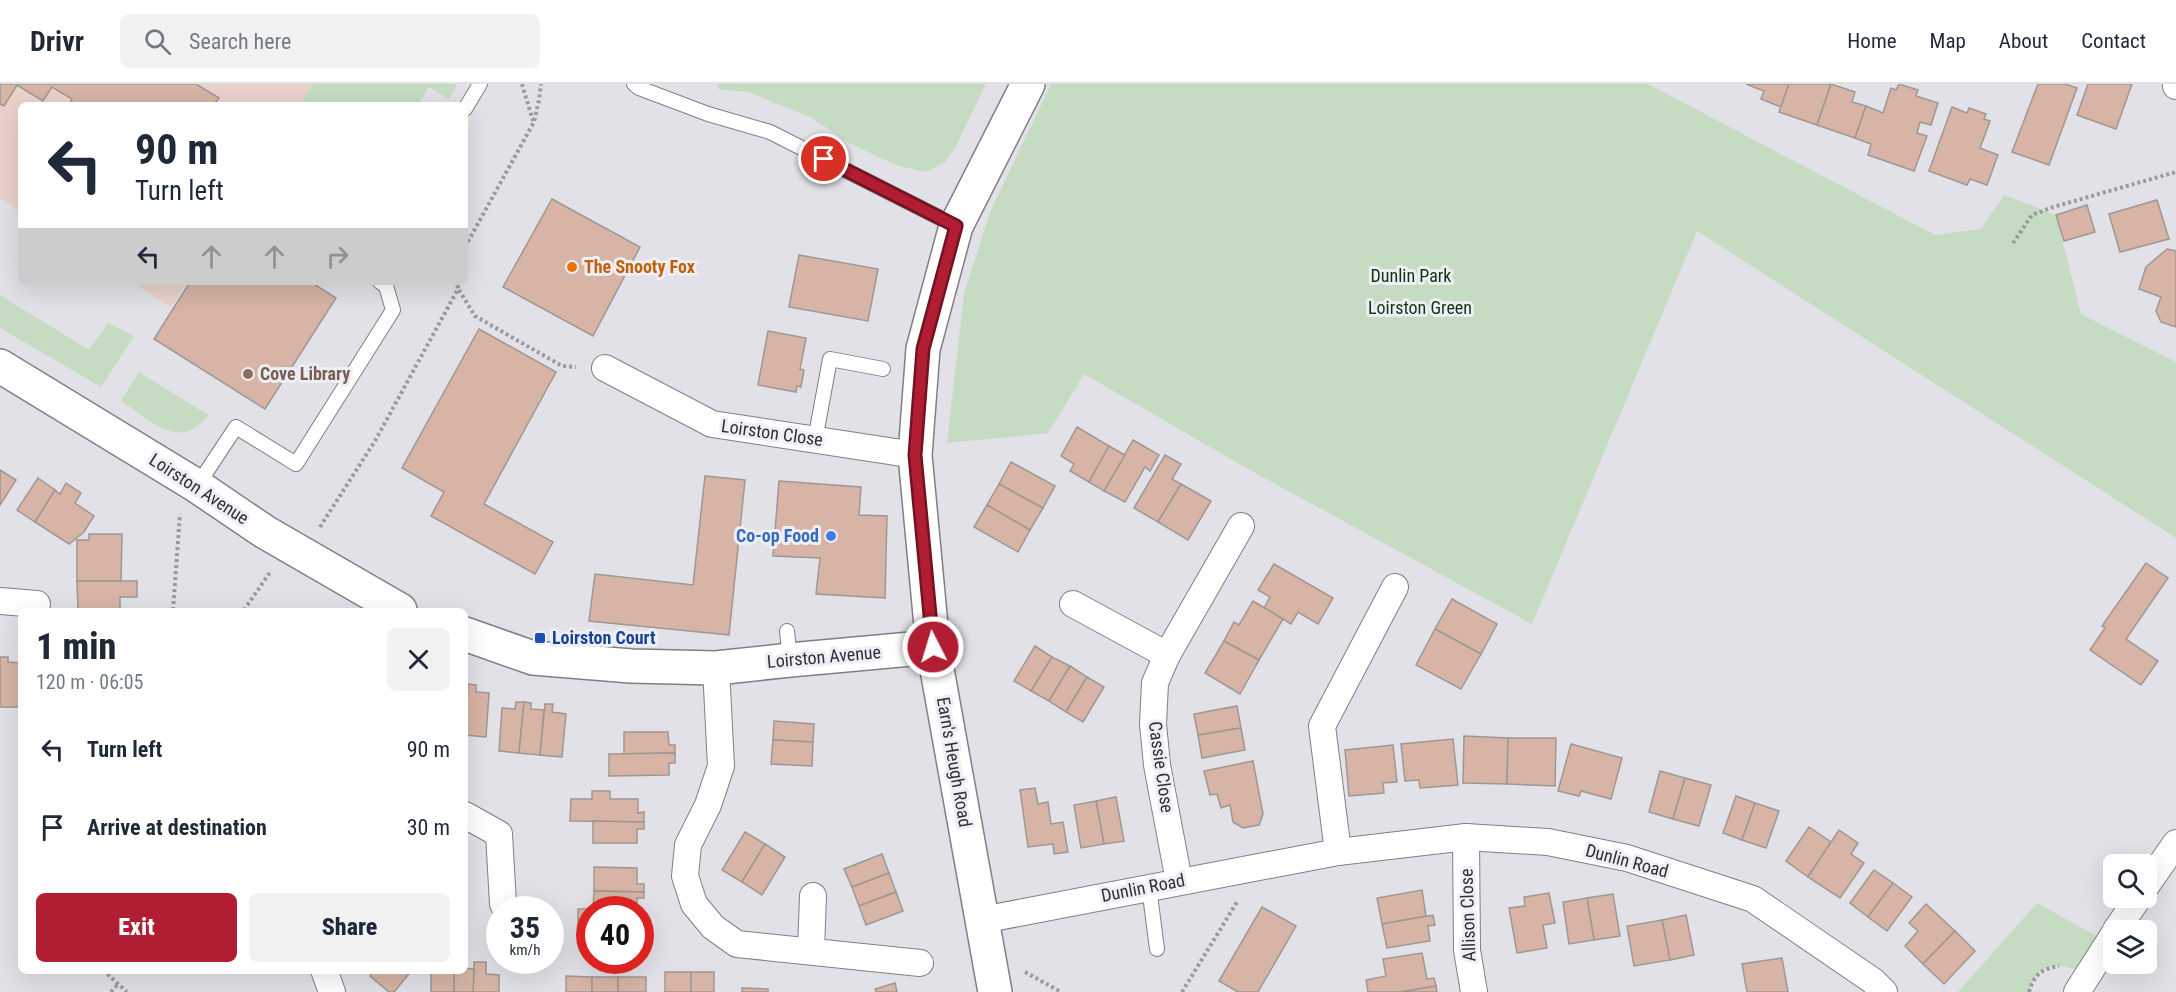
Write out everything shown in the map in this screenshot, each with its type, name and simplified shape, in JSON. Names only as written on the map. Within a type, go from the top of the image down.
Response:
[{"type":"street","name":"Earn's Heugh Road","points":[[995,992],[933,647],[915,455],[923,349],[956,226],[1028,84]]},
{"type":"street","name":"Loirston Avenue","points":[[0,366],[190,482],[265,532],[397,608]]},
{"type":"street","name":"Loirston Close","points":[[605,368],[712,424],[915,455]]},
{"type":"street","name":"Cassie Close","points":[[1179,880],[1157,765],[1153,724],[1155,683],[1167,655],[1240,526]]},
{"type":"street","points":[[1338,852],[1322,726],[1395,587]]},
{"type":"street","points":[[0,602],[37,604]]},
{"type":"street","points":[[1073,604],[1167,655]]},
{"type":"street","name":"Loirston Avenue","points":[[468,635],[533,658],[631,666],[716,668],[788,645],[933,647]]},
{"type":"street","points":[[716,668],[721,766],[708,805],[688,845],[685,876],[694,904],[713,927],[737,944],[920,963]]},
{"type":"street","points":[[468,817],[499,834],[503,896]]},
{"type":"street","name":"Dunlin Road","points":[[982,920],[1179,880],[1338,852],[1466,837],[1548,842],[1627,858],[1753,899],[1873,981],[1884,992]]},
{"type":"street","name":"Allison Close","points":[[1466,837],[1467,950],[1474,992]]},
{"type":"street","points":[[2157,870],[2176,843]]},
{"type":"street","points":[[811,950],[813,896]]},
{"type":"street","points":[[2077,992],[2103,951]]},
{"type":"street","points":[[325,974],[332,992]]},
{"type":"lane","points":[[468,104],[480,84]]},
{"type":"lane","points":[[634,84],[639,88],[708,114],[770,132],[956,226]]},
{"type":"lane","points":[[190,482],[236,427],[296,464],[393,310],[384,285]]},
{"type":"lane","points":[[815,440],[830,359],[883,369]]},
{"type":"lane","points":[[1149,887],[1157,949]]},
{"type":"path","points":[[522,84],[534,122]]},
{"type":"path","points":[[468,242],[534,122],[540,84]]},
{"type":"path","points":[[2013,243],[2032,216],[2053,207],[2176,172]]},
{"type":"path","points":[[457,285],[475,316],[562,366],[605,368]]},
{"type":"path","points":[[314,536],[375,441],[458,289]]},
{"type":"path","points":[[173,608],[190,482]]},
{"type":"path","points":[[245,608],[273,568],[252,554],[265,532]]},
{"type":"path","points":[[1182,992],[1241,895],[1239,870]]},
{"type":"path","points":[[108,974],[127,992]]},
{"type":"path","points":[[111,992],[118,984]]},
{"type":"shaded area","points":[[0,84],[313,84],[302,102],[18,102],[18,210],[0,198]]},
{"type":"shaded area","points":[[137,285],[185,285],[171,307]]},
{"type":"green space","points":[[313,84],[457,84],[449,99],[429,87],[420,102],[302,102]]},
{"type":"green space","points":[[717,84],[986,84],[955,148],[945,162],[926,172],[898,166],[851,144],[810,117],[748,92],[718,89]]},
{"type":"green space","name":"Loirston Green","points":[[1051,84],[1648,84],[1935,235],[1981,229],[2004,195],[2056,215],[2081,314],[2176,362],[2176,538],[1697,231],[1532,624],[1248,469],[1084,374],[1048,433],[947,443],[964,294],[990,212]]},
{"type":"green space","points":[[0,295],[89,350],[108,323],[134,336],[101,387],[0,328]]},
{"type":"green space","points":[[139,372],[208,415],[187,432],[176,432],[154,424],[121,401]]},
{"type":"green space","points":[[2037,903],[2098,937],[2087,974],[2069,967],[2052,966],[2038,974],[2029,992],[1958,992]]},
{"type":"building","points":[[0,84],[196,84],[219,98],[216,102],[70,102],[72,99],[52,87],[43,101],[17,85],[4,106],[0,104]]},
{"type":"building","points":[[1746,84],[1789,84],[1781,107],[1761,99],[1764,91]]},
{"type":"building","points":[[1789,84],[1831,84],[1817,125],[1779,112]]},
{"type":"building","points":[[1831,84],[1855,92],[1852,102],[1866,106],[1855,138],[1817,125]]},
{"type":"building","points":[[1899,84],[1918,90],[1916,96],[1938,103],[1931,125],[1920,122],[1917,133],[1927,136],[1914,171],[1868,155],[1871,144],[1855,138],[1866,106],[1883,113],[1891,88],[1896,90]]},
{"type":"building","points":[[2038,84],[2065,84],[2077,88],[2049,165],[2012,152]]},
{"type":"building","points":[[2088,84],[2132,84],[2116,129],[2077,115]]},
{"type":"building","points":[[1952,107],[1967,113],[1969,108],[1986,114],[1984,119],[1990,121],[1980,148],[1998,155],[1987,185],[1970,179],[1967,185],[1929,171]]},
{"type":"building","name":"The Snooty Fox","points":[[552,199],[640,247],[593,336],[503,287]]},
{"type":"building","points":[[2157,200],[2169,239],[2120,252],[2109,214]]},
{"type":"building","points":[[2087,205],[2095,232],[2064,241],[2056,215]]},
{"type":"building","points":[[2167,249],[2176,251],[2176,327],[2161,322],[2156,311],[2161,297],[2139,289],[2146,267]]},
{"type":"building","points":[[799,255],[878,269],[868,321],[789,307]]},
{"type":"building","name":"Cove Library","points":[[188,285],[316,285],[336,298],[265,409],[154,339]]},
{"type":"building","points":[[479,329],[556,372],[484,504],[553,542],[535,574],[431,516],[444,492],[402,468]]},
{"type":"building","points":[[768,331],[806,338],[800,369],[804,370],[801,387],[797,386],[796,392],[758,385]]},
{"type":"building","points":[[1077,427],[1109,446],[1089,482],[1070,471],[1074,464],[1061,456]]},
{"type":"building","points":[[1133,440],[1159,455],[1150,471],[1145,467],[1125,502],[1104,491]]},
{"type":"building","points":[[1109,446],[1125,455],[1104,491],[1089,482]]},
{"type":"building","points":[[1165,455],[1181,464],[1172,479],[1181,484],[1158,522],[1134,508]]},
{"type":"building","points":[[1011,462],[1055,486],[1043,508],[999,484]]},
{"type":"building","points":[[0,470],[16,480],[0,505]]},
{"type":"building","points":[[705,476],[745,480],[729,635],[589,621],[595,574],[693,585]]},
{"type":"building","points":[[38,478],[55,490],[35,522],[17,510]]},
{"type":"building","name":"Co-op Food","points":[[779,481],[861,487],[859,515],[887,516],[885,598],[816,594],[820,558],[773,556]]},
{"type":"building","points":[[66,483],[81,493],[75,503],[94,516],[84,532],[69,544],[35,522],[55,490],[60,494]]},
{"type":"building","points":[[999,484],[1043,508],[1030,530],[987,505]]},
{"type":"building","points":[[1181,484],[1211,501],[1188,540],[1158,522]]},
{"type":"building","points":[[987,505],[1030,530],[1018,552],[974,527]]},
{"type":"building","points":[[89,534],[122,534],[121,581],[77,581],[77,540],[89,540]]},
{"type":"building","points":[[2146,563],[2168,578],[2126,639],[2158,661],[2141,685],[2090,650],[2105,628],[2102,626]]},
{"type":"building","points":[[1274,564],[1333,598],[1318,624],[1298,612],[1291,624],[1264,608],[1270,597],[1258,590]]},
{"type":"building","points":[[77,581],[137,581],[137,597],[120,597],[120,608],[78,608]]},
{"type":"building","points":[[1452,599],[1497,624],[1481,654],[1435,629]]},
{"type":"building","points":[[1253,601],[1283,619],[1259,660],[1224,641],[1234,622],[1239,625]]},
{"type":"building","points":[[1435,629],[1481,654],[1461,689],[1416,665]]},
{"type":"building","points":[[1224,641],[1259,660],[1240,694],[1205,673]]},
{"type":"building","points":[[1035,646],[1052,657],[1031,691],[1014,681]]},
{"type":"building","points":[[0,657],[8,657],[8,662],[18,663],[18,707],[0,707]]},
{"type":"building","points":[[1052,657],[1070,666],[1049,701],[1031,691]]},
{"type":"building","points":[[1070,666],[1087,677],[1066,712],[1049,701]]},
{"type":"building","points":[[1087,677],[1104,687],[1083,722],[1066,712]]},
{"type":"building","points":[[468,684],[476,685],[476,692],[489,693],[486,737],[468,735]]},
{"type":"building","points":[[516,702],[524,702],[519,753],[499,751],[502,708],[515,709]]},
{"type":"building","points":[[524,702],[531,703],[531,709],[544,710],[540,755],[519,753]]},
{"type":"building","points":[[545,704],[553,704],[552,712],[566,714],[562,757],[540,755]]},
{"type":"building","points":[[1237,706],[1241,728],[1198,735],[1194,714]]},
{"type":"building","points":[[774,721],[814,724],[813,742],[773,740]]},
{"type":"building","points":[[1241,728],[1245,750],[1202,758],[1198,735]]},
{"type":"building","points":[[624,732],[668,732],[669,745],[675,745],[675,753],[624,754]]},
{"type":"building","points":[[1464,736],[1508,738],[1507,784],[1463,783]]},
{"type":"building","points":[[1508,738],[1556,738],[1555,786],[1507,784]]},
{"type":"building","points":[[1453,739],[1458,785],[1420,788],[1419,780],[1405,781],[1401,744]]},
{"type":"building","points":[[773,740],[813,742],[812,766],[771,764]]},
{"type":"building","points":[[1571,744],[1622,758],[1611,799],[1581,791],[1579,796],[1558,791]]},
{"type":"building","points":[[1393,745],[1397,782],[1383,783],[1384,793],[1349,796],[1345,750]]},
{"type":"building","points":[[675,753],[675,763],[669,763],[669,775],[609,776],[609,754]]},
{"type":"building","points":[[1253,761],[1263,814],[1259,825],[1243,828],[1233,822],[1230,805],[1221,808],[1217,794],[1210,795],[1204,771]]},
{"type":"building","points":[[1660,771],[1685,778],[1673,819],[1649,812]]},
{"type":"building","points":[[1685,778],[1711,785],[1699,826],[1673,819]]},
{"type":"building","points":[[1035,788],[1038,804],[1048,802],[1051,824],[1063,822],[1068,852],[1054,854],[1053,844],[1028,847],[1020,790]]},
{"type":"building","points":[[592,791],[610,791],[610,799],[638,799],[638,813],[644,812],[644,822],[570,821],[571,799],[592,799]]},
{"type":"building","points":[[1736,796],[1755,803],[1742,840],[1723,833]]},
{"type":"building","points":[[1116,797],[1124,841],[1104,844],[1096,801]]},
{"type":"building","points":[[1096,801],[1104,844],[1081,848],[1074,805]]},
{"type":"building","points":[[1755,803],[1779,811],[1766,848],[1742,840]]},
{"type":"building","points":[[593,821],[644,822],[644,829],[637,829],[637,843],[593,843]]},
{"type":"building","points":[[1809,827],[1831,842],[1808,877],[1786,861]]},
{"type":"building","points":[[1839,830],[1858,843],[1851,854],[1864,863],[1840,898],[1808,877]]},
{"type":"building","points":[[745,832],[765,844],[742,882],[722,870]]},
{"type":"building","points":[[765,844],[785,857],[762,895],[742,882]]},
{"type":"building","points":[[882,854],[889,873],[852,887],[844,869]]},
{"type":"building","points":[[594,867],[637,868],[637,884],[644,884],[644,892],[594,891]]},
{"type":"building","points":[[1874,870],[1893,883],[1868,917],[1850,903]]},
{"type":"building","points":[[889,873],[896,892],[859,906],[852,887]]},
{"type":"building","points":[[1893,883],[1912,897],[1887,931],[1868,917]]},
{"type":"building","points":[[1422,890],[1426,916],[1382,924],[1377,898]]},
{"type":"building","points":[[594,891],[644,892],[644,896],[594,896]]},
{"type":"building","points":[[896,892],[903,911],[866,925],[859,906]]},
{"type":"building","points":[[1549,893],[1555,923],[1543,925],[1547,948],[1517,953],[1509,908],[1525,906],[1524,897]]},
{"type":"building","points":[[1613,894],[1620,936],[1594,940],[1587,898]]},
{"type":"building","points":[[1587,898],[1594,940],[1569,944],[1563,902]]},
{"type":"building","points":[[1926,904],[1955,931],[1923,964],[1905,946],[1918,931],[1909,923]]},
{"type":"building","points":[[1262,907],[1296,926],[1258,992],[1238,992],[1219,981]]},
{"type":"building","points":[[1433,915],[1435,925],[1428,926],[1430,941],[1387,948],[1382,924]]},
{"type":"building","points":[[1686,915],[1694,955],[1670,960],[1662,920]]},
{"type":"building","points":[[1662,920],[1670,960],[1634,966],[1627,926]]},
{"type":"building","points":[[1955,931],[1975,951],[1944,984],[1923,964]]},
{"type":"building","points":[[1422,953],[1427,979],[1434,978],[1436,986],[1401,992],[1368,992],[1366,980],[1386,976],[1383,959]]},
{"type":"building","points":[[1782,958],[1788,992],[1747,992],[1742,964]]},
{"type":"building","points":[[474,962],[486,962],[486,974],[499,975],[499,992],[473,992]]},
{"type":"building","points":[[468,968],[474,969],[473,992],[454,992],[454,974],[468,974]]},
{"type":"building","points":[[665,972],[691,972],[691,992],[665,992]]},
{"type":"building","points":[[691,972],[714,972],[714,992],[691,992]]},
{"type":"building","points":[[371,974],[409,974],[394,992],[389,992],[370,976]]},
{"type":"building","points":[[431,974],[454,974],[454,992],[431,992]]},
{"type":"building","points":[[566,976],[592,977],[592,992],[566,992]]},
{"type":"building","points":[[592,977],[618,977],[618,992],[592,992]]},
{"type":"building","points":[[618,977],[646,977],[646,992],[618,992]]},
{"type":"building","points":[[895,983],[897,992],[876,992],[875,989]]},
{"type":"building","points":[[1436,986],[1437,992],[1401,992]]},
{"type":"building","points":[[742,988],[768,989],[768,992],[742,992]]},
{"type":"place","name":"The Snooty Fox","points":[[572,267]]},
{"type":"place","name":"Cove Library","points":[[248,374]]},
{"type":"place","name":"Co-op Food","points":[[831,536]]},
{"type":"place","name":"Loirston Court","points":[[540,638]]},
{"type":"route","points":[[824,159],[956,226],[923,349],[915,455],[933,647]]},
{"type":"park label","name":"Dunlin Park","points":[[1411,276]]}]
